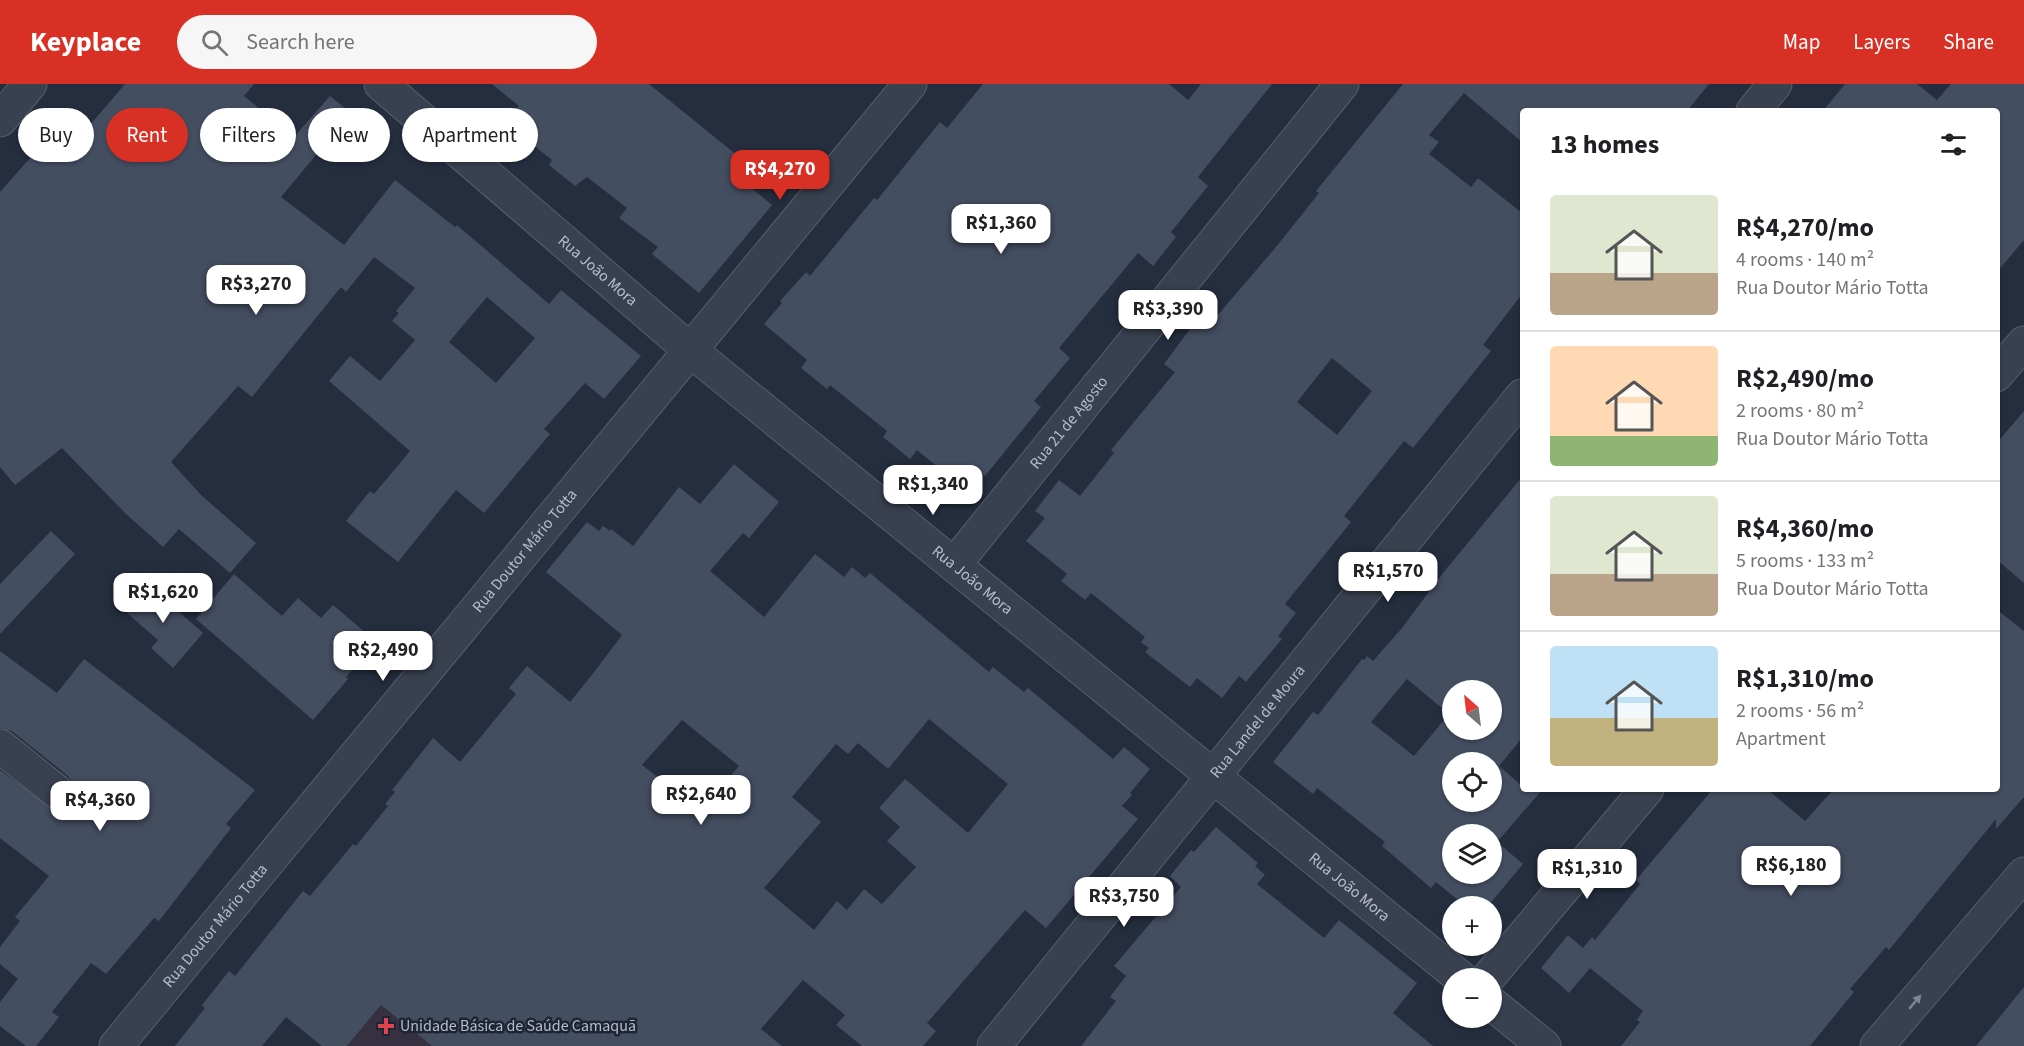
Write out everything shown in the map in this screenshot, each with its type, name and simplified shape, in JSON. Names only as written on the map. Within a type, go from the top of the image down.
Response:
[{"type":"street","points":[[0,120],[30,84]]},
{"type":"street","name":"Rua João Mora","points":[[381,84],[690,350],[1449,968]]},
{"type":"street","name":"Rua Doutor Mário Totta","points":[[116,1046],[909,84]]},
{"type":"street","name":"Rua 21 de Agosto","points":[[954,566],[1342,84]]},
{"type":"street","points":[[1755,108],[1775,84]]},
{"type":"street","points":[[2000,370],[2024,343]]},
{"type":"street","name":"Rua Landel de Moura","points":[[994,1046],[1520,398]]},
{"type":"street","points":[[0,746],[56,790]]},
{"type":"street","points":[[1496,968],[1644,792]]},
{"type":"street","points":[[1877,1046],[2024,874]]},
{"type":"street","points":[[1502,1012],[1544,1046]]},
{"type":"shaded area","name":"Unidade Básica de Saúde Camaquã","points":[[382,1004],[432,1046],[347,1046]]},
{"type":"building","points":[[125,84],[254,84],[244,96],[259,108],[200,108],[200,162],[296,162],[296,135],[308,121],[308,162],[310,162],[281,197],[344,245],[395,180],[455,227],[457,225],[549,304],[561,290],[641,356],[604,399],[585,383],[544,429],[550,434],[484,513],[456,490],[398,562],[346,521],[370,491],[374,494],[410,451],[329,381],[350,356],[380,381],[415,340],[392,321],[399,313],[396,311],[415,288],[374,257],[346,292],[341,287],[252,397],[238,386],[171,462],[201,495],[256,543],[230,573],[179,529],[163,547],[125,513],[62,448],[15,485],[0,467],[0,192],[27,162],[94,162],[94,120]],"holes":[[[487,297],[535,338],[496,383],[449,342]]]},
{"type":"building","points":[[492,84],[649,84],[759,173],[749,186],[772,205],[699,293],[652,254],[658,247],[619,218],[627,208],[587,177],[575,186],[549,165],[552,160],[538,149],[538,108],[517,108],[519,106]]},
{"type":"building","points":[[983,84],[1169,84],[1188,100],[1201,84],[1272,84],[1198,177],[1208,186],[1171,232],[1176,237],[1153,266],[1138,253],[1059,348],[1070,358],[1034,401],[1041,407],[985,476],[975,468],[961,486],[917,450],[910,459],[883,437],[887,431],[830,385],[827,389],[801,368],[807,360],[764,324],[782,303],[780,301],[806,272],[810,276],[874,198],[877,200],[940,122],[947,128]]},
{"type":"building","points":[[1403,84],[1709,84],[1689,108],[1520,108],[1520,140],[1464,93],[1429,135],[1439,142],[1429,154],[1471,187],[1478,178],[1520,211],[1520,297],[1483,345],[1491,351],[1413,448],[1404,441],[1344,516],[1351,522],[1285,604],[1296,613],[1278,636],[1282,639],[1246,682],[1239,676],[1222,698],[1197,678],[1190,687],[1145,652],[1149,648],[1141,642],[1145,637],[1091,593],[1085,600],[1061,581],[1067,574],[1026,541],[1045,518],[1035,511],[1059,480],[1080,496],[1114,453],[1111,450],[1175,372],[1164,364],[1205,309],[1216,317],[1319,193],[1316,191]],"holes":[[[1332,358],[1372,391],[1337,435],[1297,402]]]},
{"type":"building","points":[[1845,84],[1917,84],[1937,100],[1951,84],[2024,84],[2024,240],[2000,268],[2000,108],[1825,108]]},
{"type":"building","points":[[330,96],[345,108],[319,108]]},
{"type":"building","points":[[2024,411],[2024,583],[2000,562],[2000,439]]},
{"type":"building","points":[[734,464],[779,502],[749,538],[743,533],[710,571],[764,617],[815,554],[844,577],[852,567],[865,578],[870,573],[989,672],[993,667],[1024,692],[1028,688],[1113,759],[1124,747],[1150,769],[1122,806],[1138,819],[1046,928],[1025,910],[927,1023],[936,1031],[923,1046],[862,1046],[836,1025],[845,1015],[803,980],[761,1029],[782,1046],[432,1046],[381,1005],[347,1046],[322,1046],[286,1017],[262,1046],[175,1046],[205,1008],[202,1005],[229,971],[235,976],[303,891],[310,896],[353,844],[356,846],[388,806],[385,804],[395,792],[392,790],[433,738],[460,762],[516,694],[509,688],[527,666],[570,702],[591,676],[622,635],[546,572],[587,522],[599,531],[603,526],[610,531],[611,529],[633,546],[679,487],[700,504]],"holes":[[[929,719],[1008,784],[968,833],[905,779],[879,808],[900,827],[887,841],[916,867],[882,904],[864,889],[847,910],[837,901],[814,930],[764,888],[821,822],[792,797],[836,744],[848,754],[858,743],[888,769]],[[682,720],[739,766],[701,810],[642,765]]]},
{"type":"building","points":[[1520,479],[1520,740],[1502,762],[1502,752],[1442,752],[1442,812],[1502,812],[1502,769],[1520,784],[1520,792],[1540,792],[1502,836],[1502,824],[1442,824],[1442,884],[1502,884],[1502,846],[1523,864],[1496,896],[1453,896],[1436,882],[1431,888],[1382,846],[1385,842],[1317,788],[1313,794],[1273,762],[1313,712],[1318,715],[1362,659],[1364,660],[1367,656],[1373,661]],"holes":[[[1407,679],[1442,708],[1442,680],[1502,680],[1502,740],[1442,740],[1442,722],[1414,756],[1371,722]]]},
{"type":"building","points":[[51,531],[75,554],[0,634],[0,584]]},
{"type":"building","points":[[234,574],[282,616],[298,598],[321,618],[333,605],[372,638],[350,663],[355,667],[346,677],[348,679],[313,720],[196,619]]},
{"type":"building","points":[[144,581],[203,633],[173,668],[151,648],[158,640],[127,613],[129,611],[123,606]]},
{"type":"building","points":[[2000,612],[2024,631],[2024,797],[1996,829],[1996,819],[1889,950],[1886,947],[1850,989],[1854,992],[1810,1046],[1621,1046],[1640,1022],[1637,1020],[1643,1011],[1590,968],[1569,993],[1541,968],[1568,935],[1583,948],[1592,937],[1595,940],[1640,884],[1636,880],[1710,792],[1771,792],[1805,821],[1831,792],[2000,792]]},
{"type":"building","points":[[0,651],[57,693],[84,659],[255,790],[226,824],[231,828],[159,921],[154,918],[106,974],[91,963],[52,1012],[59,1017],[36,1046],[26,1046],[0,1026],[0,1002],[18,979],[0,964],[0,947],[20,921],[15,917],[49,876],[0,838],[0,770],[53,809],[63,808],[71,802],[75,793],[68,776],[12,731],[0,728]]},
{"type":"building","points":[[1216,827],[1258,863],[1255,866],[1265,875],[1257,884],[1324,938],[1339,920],[1417,983],[1393,1013],[1433,1046],[1081,1046],[1116,1001],[1110,997],[1126,976],[1114,966],[1181,887],[1170,876],[1191,850],[1194,852]]},
{"type":"building","points":[[2024,987],[2024,1046],[1976,1046]]},
{"type":"place","name":"Unidade Básica de Saúde Camaquã","points":[[386,1026]]}]
